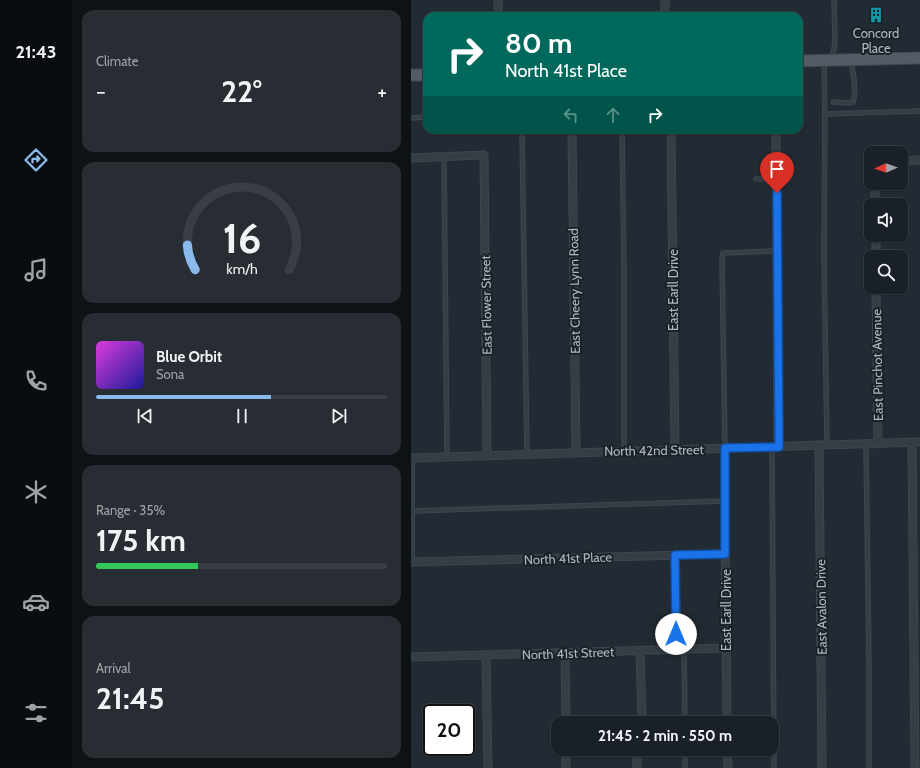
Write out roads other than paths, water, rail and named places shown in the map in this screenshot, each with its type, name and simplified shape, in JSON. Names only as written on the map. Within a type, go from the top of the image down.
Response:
[{"type":"main road","points":[[803,61],[920,58]]},
{"type":"main road","points":[[411,75],[423,75]]},
{"type":"street","points":[[498,0],[498,12]]},
{"type":"street","points":[[665,0],[665,12]]},
{"type":"street","name":"East Cheery Lynn Road","points":[[572,134],[576,452]]},
{"type":"street","name":"East Earll Drive","points":[[671,134],[675,450]]},
{"type":"street","points":[[775,447],[778,251],[776,134]]},
{"type":"street","name":"East Flower Street","points":[[444,156],[484,154],[487,456]]},
{"type":"street","points":[[411,158],[444,156]]},
{"type":"street","points":[[908,161],[920,160]]},
{"type":"street","name":"East Pinchot Avenue","points":[[876,294],[878,444]]},
{"type":"street","points":[[912,442],[915,768]]},
{"type":"street","name":"North 42nd Street","points":[[411,458],[920,442]]},
{"type":"street","name":"East Avalon Drive","points":[[819,445],[822,768]]},
{"type":"street","name":"East Earll Drive","points":[[725,448],[727,716]]},
{"type":"street","name":"North 41st Place","points":[[411,562],[725,554]]},
{"type":"street","name":"North 41st Street","points":[[411,657],[726,648]]},
{"type":"street","points":[[640,651],[642,716]]},
{"type":"street","points":[[565,653],[566,716]]},
{"type":"street","points":[[486,655],[488,768]]},
{"type":"street","points":[[566,756],[566,768]]},
{"type":"street","points":[[637,756],[637,768]]},
{"type":"street","points":[[727,756],[727,768]]},
{"type":"lane","points":[[827,445],[824,150],[828,60],[835,43],[834,0]]},
{"type":"lane","points":[[833,102],[853,102],[854,87],[851,60]]},
{"type":"lane","points":[[825,114],[920,111]]},
{"type":"lane","points":[[411,118],[423,117]]},
{"type":"lane","points":[[522,134],[527,454]]},
{"type":"lane","points":[[622,134],[624,451]]},
{"type":"lane","points":[[444,156],[447,457]]},
{"type":"lane","points":[[756,179],[777,179]]},
{"type":"lane","points":[[725,448],[723,254],[778,251]]},
{"type":"lane","points":[[866,444],[869,768]]},
{"type":"lane","points":[[774,768],[775,447]]},
{"type":"lane","points":[[411,458],[411,562]]},
{"type":"lane","points":[[412,512],[725,502]]},
{"type":"lane","points":[[675,555],[685,716]]},
{"type":"lane","points":[[685,756],[685,768]]},
{"type":"place","name":"Concord Place","points":[[876,15]]}]
